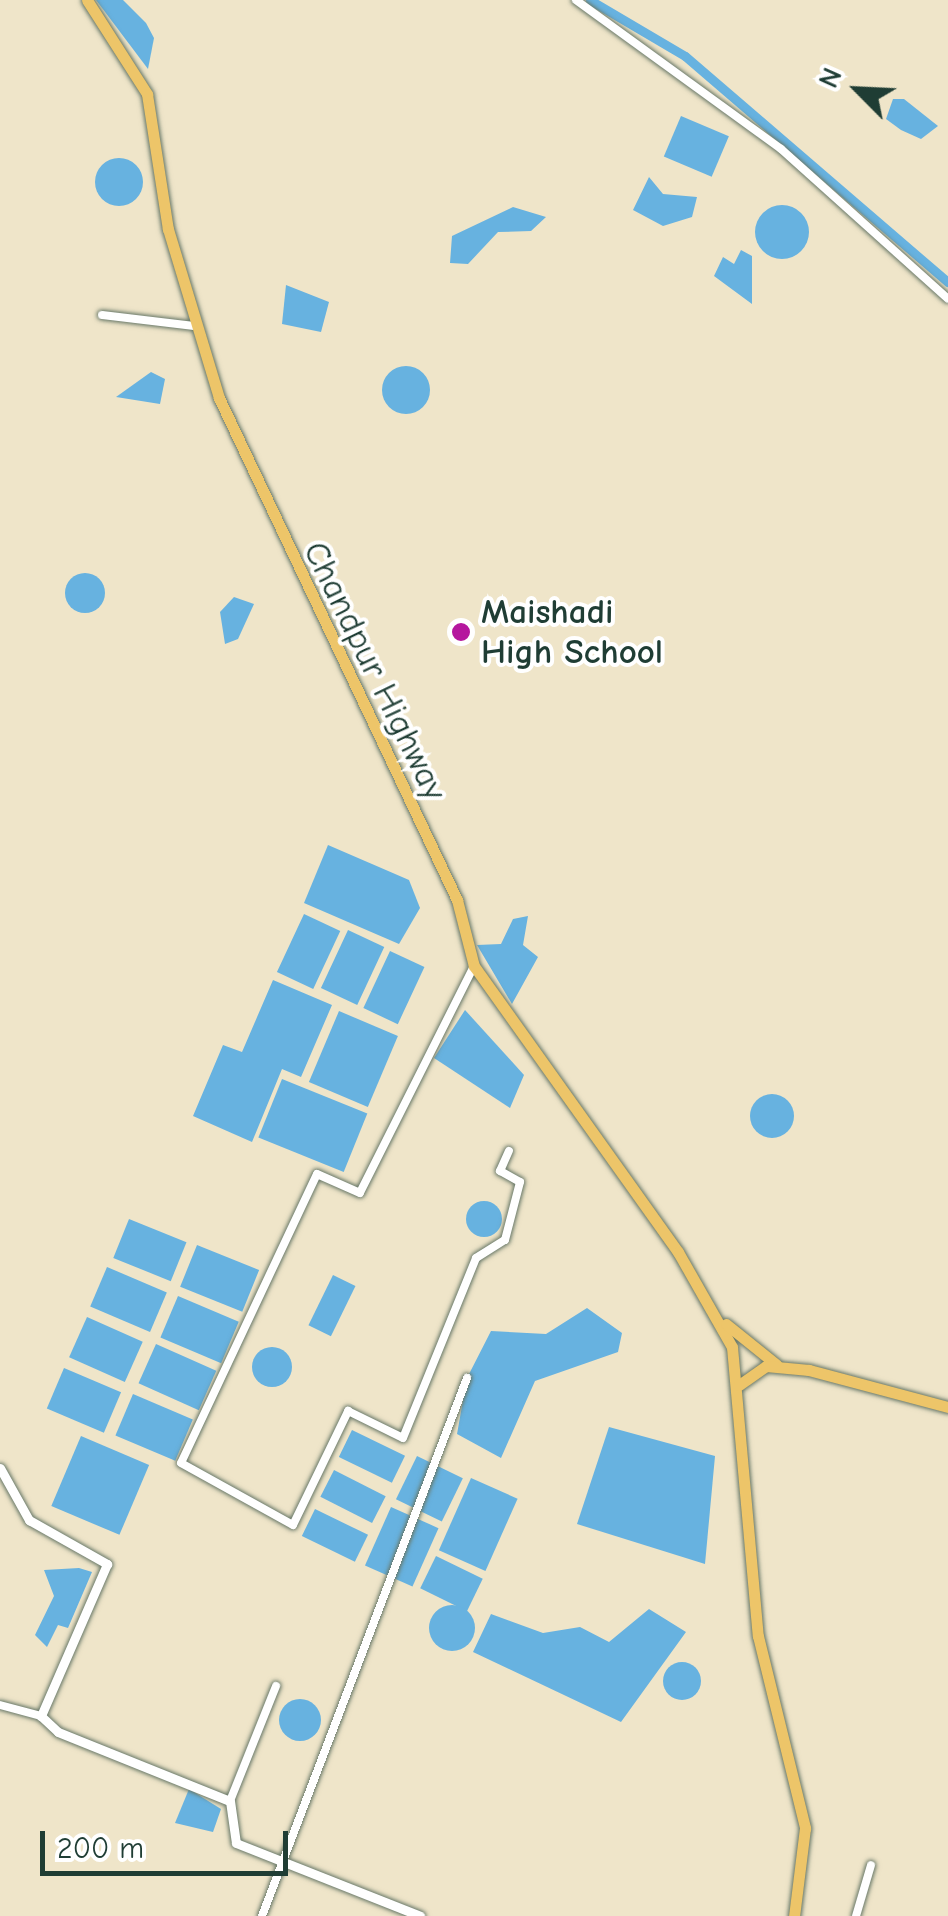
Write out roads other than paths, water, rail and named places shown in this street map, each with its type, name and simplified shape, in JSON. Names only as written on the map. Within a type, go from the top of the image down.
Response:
[{"type":"main road","name":"Chandpur Highway","points":[[87,0],[147,94],[194,326],[261,497],[457,900],[474,966],[720,1317]]},
{"type":"main road","points":[[720,1317],[754,1355],[782,1367],[948,1406]]},
{"type":"main road","points":[[720,1317],[738,1386],[758,1636],[806,1828],[794,1916]]},
{"type":"main road","points":[[738,1386],[755,1370],[782,1367]]},
{"type":"street","points":[[576,0],[781,148],[948,299]]},
{"type":"street","points":[[102,315],[194,326]]},
{"type":"street","points":[[474,966],[360,1193],[317,1174],[181,1463],[293,1525],[348,1410],[403,1438],[476,1258],[504,1240],[520,1182],[500,1171],[509,1151]]},
{"type":"street","points":[[262,1916],[467,1378]]},
{"type":"street","points":[[0,1468],[29,1520],[107,1564],[41,1716]]},
{"type":"street","points":[[276,1686],[230,1800],[233,1842],[420,1916]]},
{"type":"street","points":[[0,1704],[41,1716],[58,1732],[230,1800]]},
{"type":"street","points":[[856,1916],[871,1865]]},
{"type":"water","points":[[96,0],[123,0],[146,23],[154,38],[148,69]]},
{"type":"water","points":[[893,99],[904,99],[938,126],[921,139],[901,130],[886,119]]},
{"type":"water","points":[[681,116],[729,136],[712,177],[664,157]]},
{"type":"water","points":[[119,158],[136,165],[143,182],[136,199],[119,206],[102,199],[95,182],[102,165]]},
{"type":"water","points":[[649,177],[663,194],[697,197],[692,217],[663,226],[633,210]]},
{"type":"water","points":[[782,205],[801,213],[809,232],[801,251],[782,259],[763,251],[755,232],[763,213]]},
{"type":"water","points":[[513,207],[546,217],[531,231],[498,232],[468,264],[450,263],[452,236]]},
{"type":"water","points":[[741,250],[752,256],[752,304],[714,276],[723,257],[734,264]]},
{"type":"water","points":[[286,285],[329,302],[321,332],[282,324]]},
{"type":"water","points":[[406,366],[423,373],[430,390],[423,407],[406,414],[389,407],[382,390],[389,373]]},
{"type":"water","points":[[151,372],[165,379],[160,404],[116,397]]},
{"type":"water","points":[[85,573],[99,579],[105,593],[99,607],[85,613],[71,607],[65,593],[71,579]]},
{"type":"water","points":[[234,597],[254,604],[238,639],[225,644],[220,612]]},
{"type":"water","points":[[328,845],[409,880],[420,908],[399,944],[304,903]]},
{"type":"water","points":[[304,914],[340,931],[313,989],[277,972]]},
{"type":"water","points":[[528,916],[523,945],[538,957],[512,1004],[477,945],[501,944],[513,919]]},
{"type":"water","points":[[348,930],[384,947],[357,1005],[321,988]]},
{"type":"water","points":[[390,951],[424,967],[398,1024],[363,1008]]},
{"type":"water","points":[[273,980],[332,1005],[301,1077],[282,1069],[252,1142],[193,1116],[223,1045],[242,1052]]},
{"type":"water","points":[[465,1010],[524,1075],[510,1108],[434,1058]]},
{"type":"water","points":[[339,1011],[398,1036],[368,1107],[309,1082]]},
{"type":"water","points":[[282,1079],[367,1113],[344,1172],[258,1137]]},
{"type":"water","points":[[772,1094],[787,1101],[794,1116],[787,1131],[772,1138],[757,1131],[750,1116],[757,1101]]},
{"type":"water","points":[[484,1201],[497,1206],[502,1219],[497,1232],[484,1237],[471,1232],[466,1219],[471,1206]]},
{"type":"water","points":[[129,1219],[186,1242],[171,1281],[113,1258]]},
{"type":"water","points":[[197,1245],[259,1270],[242,1312],[180,1287]]},
{"type":"water","points":[[107,1267],[167,1292],[150,1332],[90,1307]]},
{"type":"water","points":[[333,1275],[355,1286],[331,1336],[308,1325]]},
{"type":"water","points":[[178,1296],[239,1322],[221,1363],[160,1337]]},
{"type":"water","points":[[587,1308],[622,1333],[618,1352],[535,1381],[501,1458],[457,1434],[467,1378],[491,1331],[546,1334]]},
{"type":"water","points":[[87,1317],[143,1342],[125,1382],[69,1357]]},
{"type":"water","points":[[156,1344],[216,1371],[199,1410],[139,1383]]},
{"type":"water","points":[[272,1347],[286,1353],[292,1367],[286,1381],[272,1387],[258,1381],[252,1367],[258,1353]]},
{"type":"water","points":[[64,1368],[121,1392],[104,1433],[47,1409]]},
{"type":"water","points":[[133,1394],[193,1419],[175,1461],[115,1435]]},
{"type":"water","points":[[609,1427],[715,1456],[705,1564],[577,1524]]},
{"type":"water","points":[[352,1430],[405,1456],[392,1483],[339,1457]]},
{"type":"water","points":[[81,1436],[149,1465],[119,1535],[51,1506]]},
{"type":"water","points":[[417,1456],[463,1478],[442,1521],[396,1499]]},
{"type":"water","points":[[334,1470],[386,1496],[372,1523],[320,1497]]},
{"type":"water","points":[[471,1478],[518,1499],[485,1571],[439,1550]]},
{"type":"water","points":[[391,1507],[439,1528],[412,1587],[365,1565]]},
{"type":"water","points":[[315,1509],[368,1535],[355,1562],[302,1536]]},
{"type":"water","points":[[436,1556],[483,1579],[467,1611],[420,1588]]},
{"type":"water","points":[[79,1568],[92,1572],[68,1628],[58,1625],[47,1647],[35,1635],[54,1596],[44,1570]]},
{"type":"water","points":[[452,1605],[469,1611],[475,1628],[469,1645],[452,1651],[435,1645],[429,1628],[435,1611]]},
{"type":"water","points":[[649,1609],[686,1632],[621,1722],[473,1652],[491,1614],[543,1633],[580,1627],[609,1642]]},
{"type":"water","points":[[682,1662],[695,1668],[701,1681],[695,1694],[682,1700],[669,1694],[663,1681],[669,1668]]},
{"type":"water","points":[[300,1699],[315,1705],[321,1720],[315,1735],[300,1741],[285,1735],[279,1720],[285,1705]]},
{"type":"water","points":[[189,1789],[221,1809],[213,1832],[175,1823]]},
{"type":"waterway","points":[[590,0],[685,56],[948,282]]},
{"type":"place","name":"Maishadi High School","points":[[461,632]]}]
